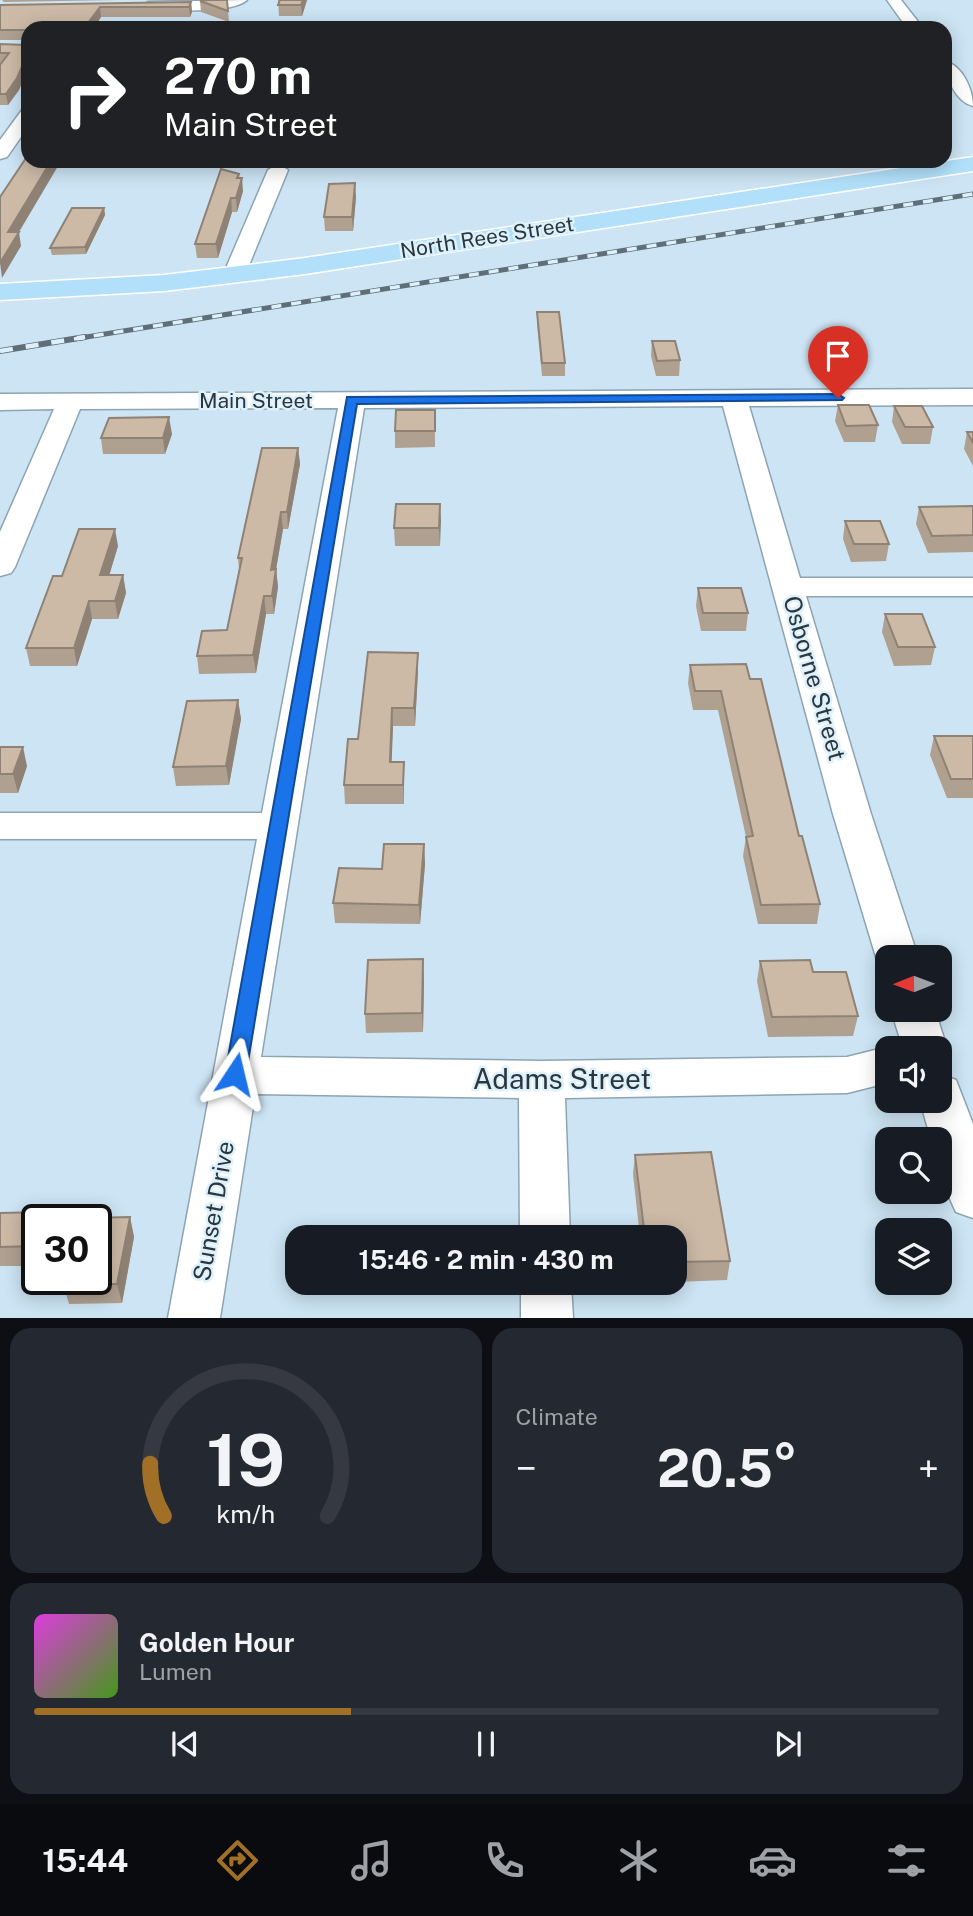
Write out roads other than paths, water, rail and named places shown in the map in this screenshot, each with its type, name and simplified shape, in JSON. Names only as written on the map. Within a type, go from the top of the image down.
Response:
[{"type":"main road","name":"North Rees Street","points":[[952,167],[973,164]]},
{"type":"main road","name":"North Rees Street","points":[[0,292],[150,285],[234,275],[946,168]]},
{"type":"street","points":[[138,6],[207,5],[240,0]]},
{"type":"street","points":[[894,0],[910,21]]},
{"type":"street","points":[[952,75],[973,101]]},
{"type":"street","points":[[0,153],[21,124]]},
{"type":"street","points":[[234,275],[278,170]]},
{"type":"street","name":"Main Street","points":[[0,402],[973,397]]},
{"type":"street","name":"Osborne Street","points":[[734,398],[852,814],[893,945]]},
{"type":"street","name":"Sunset Drive","points":[[194,1318],[352,400]]},
{"type":"street","points":[[0,566],[71,401]]},
{"type":"street","points":[[789,587],[973,587]]},
{"type":"street","points":[[0,826],[277,826]]},
{"type":"street","name":"Adams Street","points":[[235,1074],[542,1080],[847,1075],[875,1068]]},
{"type":"street","points":[[542,1080],[545,1225]]},
{"type":"street","points":[[946,1113],[973,1197]]},
{"type":"street","points":[[546,1295],[547,1318]]},
{"type":"railway","points":[[74,339],[973,194]]},
{"type":"railway","points":[[0,351],[85,337]]}]
